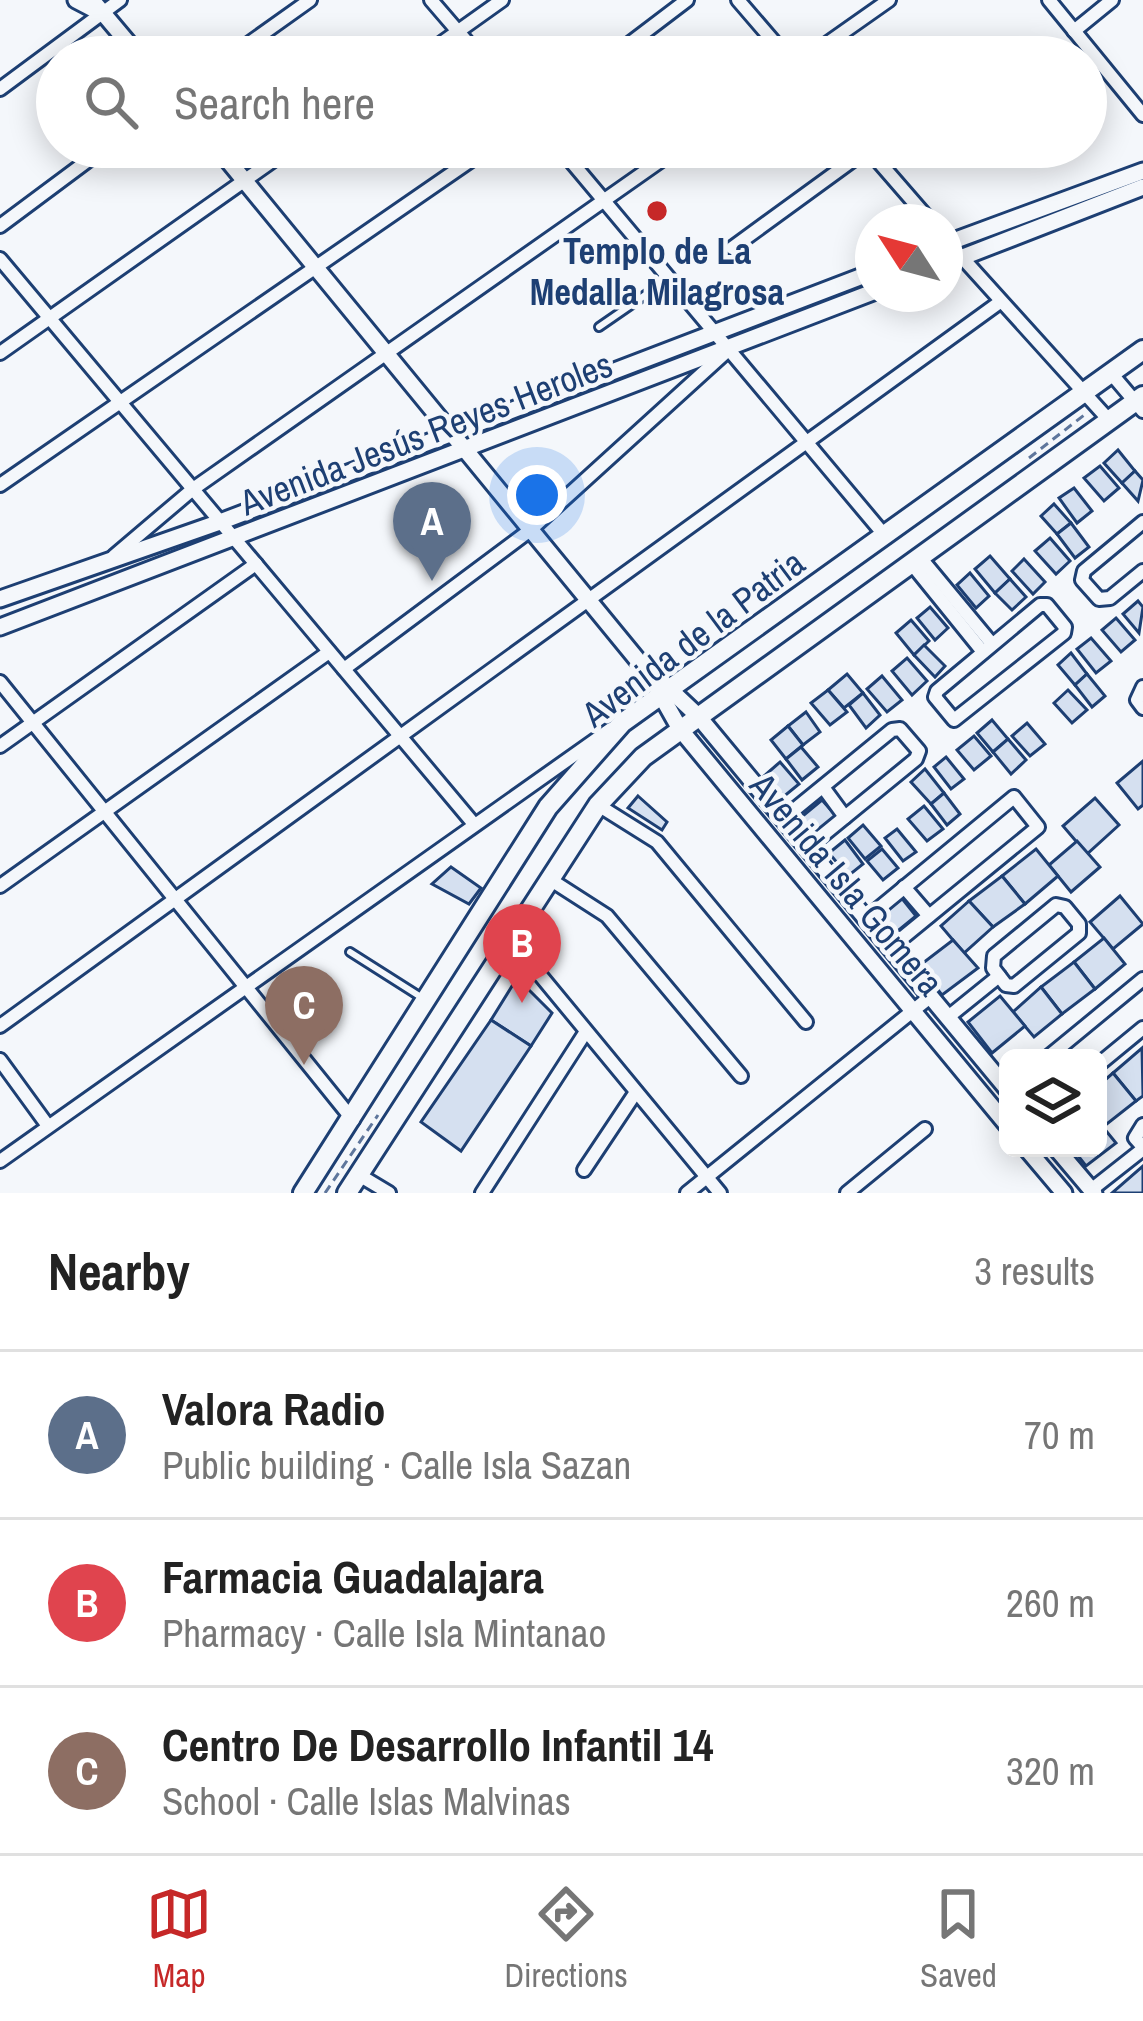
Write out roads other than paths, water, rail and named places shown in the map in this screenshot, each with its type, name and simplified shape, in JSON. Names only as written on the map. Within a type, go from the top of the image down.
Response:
[{"type":"main road","name":"Avenida de la Patria","points":[[303,1193],[548,807],[622,723],[1143,350]]},
{"type":"main road","name":"Avenida de la Patria","points":[[347,1193],[598,805],[643,757],[1108,418],[1140,403]]},
{"type":"street","points":[[76,0],[104,14]]},
{"type":"street","points":[[92,0],[122,36]]},
{"type":"street","points":[[73,36],[120,0]]},
{"type":"street","points":[[259,36],[310,0]]},
{"type":"street","points":[[431,0],[462,36]]},
{"type":"street","points":[[452,36],[502,0]]},
{"type":"street","points":[[640,36],[687,0]]},
{"type":"street","points":[[738,0],[769,36]]},
{"type":"street","points":[[838,36],[889,0]]},
{"type":"street","points":[[1049,0],[1078,36]]},
{"type":"street","points":[[1074,31],[1112,0]]},
{"type":"street","points":[[0,69],[5,85],[36,63]]},
{"type":"street","points":[[1107,70],[1142,111]]},
{"type":"street","points":[[0,226],[78,168]]},
{"type":"street","name":"Avenida Isla Gomera","points":[[235,168],[589,605],[665,692],[698,716],[999,1079]]},
{"type":"street","points":[[0,353],[262,168]]},
{"type":"street","points":[[0,485],[460,168]]},
{"type":"street","points":[[577,168],[886,537]]},
{"type":"street","points":[[113,557],[193,489],[650,168]]},
{"type":"street","points":[[732,248],[840,168]]},
{"type":"street","points":[[884,168],[915,204]]},
{"type":"street","points":[[963,236],[1143,171]]},
{"type":"street","points":[[963,258],[1143,187]]},
{"type":"street","points":[[0,259],[473,823]]},
{"type":"street","points":[[963,259],[1079,392],[1108,418]]},
{"type":"street","name":"Avenida Jesús Reyes Heroles","points":[[0,598],[220,522],[447,430],[855,279]]},
{"type":"street","name":"Avenida Jesús Reyes Heroles","points":[[0,627],[855,299]]},
{"type":"street","points":[[0,1026],[589,605],[1000,302]]},
{"type":"street","points":[[344,669],[529,530],[730,348]]},
{"type":"street","points":[[1110,372],[1140,403]]},
{"type":"street","points":[[1143,523],[1084,571],[1082,580],[1099,599],[1110,598],[1143,571]]},
{"type":"street","points":[[915,560],[988,648]]},
{"type":"street","points":[[0,746],[256,564]]},
{"type":"street","points":[[1040,605],[1047,605],[1065,627],[1047,648],[954,720],[935,697],[937,691],[988,648],[1040,605]]},
{"type":"street","points":[[0,886],[329,652]]},
{"type":"street","points":[[0,682],[353,1120]]},
{"type":"street","points":[[1143,687],[1137,700],[1143,708]]},
{"type":"street","name":"Avenida Isla Gomera","points":[[665,692],[680,729],[999,1115]]},
{"type":"street","points":[[0,1161],[587,741],[622,723]]},
{"type":"street","points":[[783,819],[892,730],[900,729],[919,751],[916,759],[807,848]]},
{"type":"street","points":[[823,787],[845,817]]},
{"type":"street","points":[[866,919],[1014,797],[1038,826],[890,948]]},
{"type":"street","points":[[598,805],[657,842],[806,1022]]},
{"type":"street","points":[[550,880],[608,916],[741,1076]]},
{"type":"street","points":[[904,887],[929,916]]},
{"type":"street","points":[[1056,905],[1065,907],[1079,924],[1079,933],[1015,986],[1000,976],[994,956],[1056,905]]},
{"type":"street","points":[[512,941],[719,1193]]},
{"type":"street","points":[[947,1018],[1000,976]]},
{"type":"street","points":[[1062,1049],[1143,980]]},
{"type":"street","points":[[687,1193],[930,997]]},
{"type":"street","points":[[1107,1058],[1143,1028]]},
{"type":"street","points":[[482,1193],[585,1033]]},
{"type":"street","points":[[0,1060],[49,1126]]},
{"type":"street","points":[[584,1170],[636,1092]]},
{"type":"street","points":[[1064,1157],[1092,1191],[1143,1148],[1136,1138],[1143,1125]]},
{"type":"street","points":[[847,1193],[925,1130]]},
{"type":"street","points":[[1034,1157],[1064,1193]]},
{"type":"street","points":[[359,1175],[388,1193]]},
{"type":"lane","points":[[599,327],[670,278]]},
{"type":"lane","points":[[350,952],[428,1001]]},
{"type":"place","name":"Templo de La Medalla Milagrosa","points":[[657,211]]},
{"type":"place","name":"Valora Radio","points":[[432,581]]},
{"type":"place","name":"Farmacia Guadalajara","points":[[522,1003]]},
{"type":"place","name":"Centro De Desarrollo Infantil 14","points":[[304,1065]]}]
